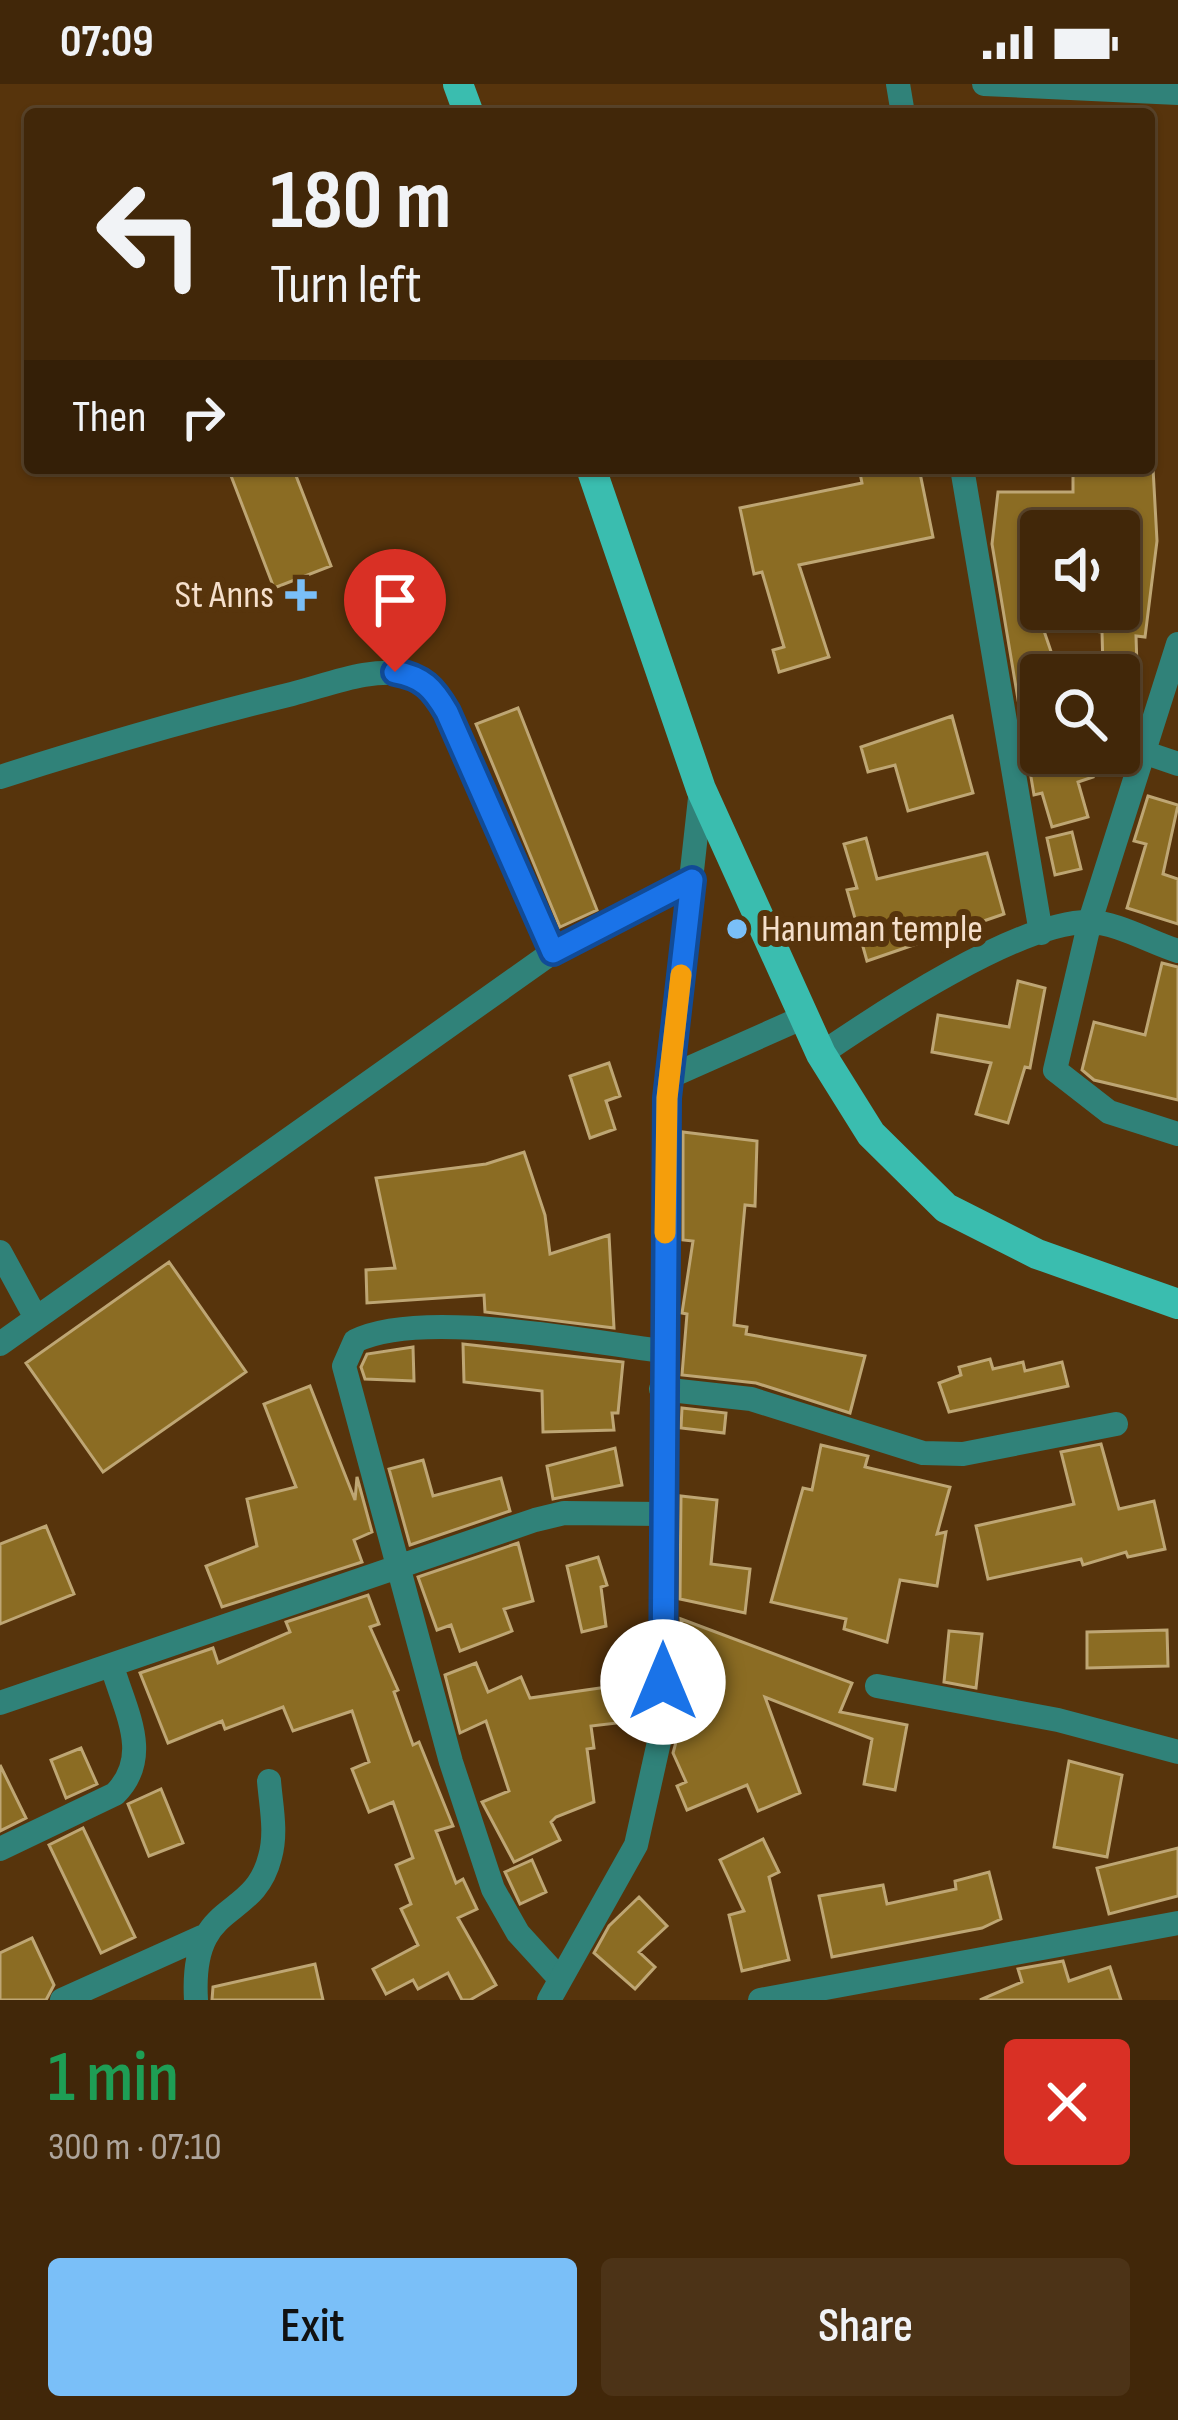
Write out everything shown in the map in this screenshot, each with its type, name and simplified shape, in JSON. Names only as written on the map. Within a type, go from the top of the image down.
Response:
[{"type":"main road","points":[[592,474],[701,789],[821,1054],[871,1134],[946,1208],[1037,1254],[1178,1304]]},
{"type":"street","points":[[984,84],[1178,93]]},
{"type":"street","points":[[963,474],[1041,933]]},
{"type":"street","points":[[1178,644],[1090,921],[1055,1070],[1109,1112],[1178,1134]]},
{"type":"street","points":[[0,777],[151,729],[355,679],[395,672],[416,676],[434,688],[447,712],[553,952]]},
{"type":"street","points":[[1143,752],[1178,764]]},
{"type":"street","points":[[662,1351],[498,1330],[399,1330],[355,1341],[344,1366],[451,1762],[493,1889],[554,1990],[635,1845],[663,1724],[662,1351],[669,1077],[701,789]]},
{"type":"street","points":[[0,1344],[553,952],[692,880]]},
{"type":"street","points":[[821,1054],[918,988],[1041,933],[1090,921],[1178,951]]},
{"type":"street","points":[[669,1077],[804,1017]]},
{"type":"street","points":[[0,1252],[36,1318]]},
{"type":"street","points":[[662,1389],[751,1399],[923,1453],[964,1454],[1116,1424]]},
{"type":"street","points":[[0,1703],[564,1514],[662,1514]]},
{"type":"street","points":[[0,1849],[115,1794],[130,1779],[136,1764],[135,1742],[112,1666]]},
{"type":"street","points":[[878,1686],[1058,1720],[1178,1752]]},
{"type":"street","points":[[62,2000],[202,1936],[257,1884],[270,1859],[269,1781]]},
{"type":"street","points":[[760,2000],[1178,1924]]},
{"type":"street","points":[[196,2000],[195,1957],[202,1936]]},
{"type":"building","points":[[230,474],[295,474],[331,566],[274,588]]},
{"type":"building","points":[[860,474],[920,474],[933,537],[799,565],[829,657],[779,672],[773,650],[784,647],[762,572],[754,574],[740,508],[862,483]]},
{"type":"building","points":[[1073,474],[1153,474],[1157,541],[1145,637],[1136,636],[1137,654],[1103,654],[1102,632],[1085,630],[1140,630],[1140,510],[1020,510],[1020,630],[1044,630],[1052,654],[1020,654],[1020,711],[992,544],[998,492],[1073,492]]},
{"type":"building","points":[[518,708],[597,910],[560,927],[476,724]]},
{"type":"building","points":[[952,716],[973,793],[908,811],[895,765],[868,772],[861,747]]},
{"type":"building","points":[[1030,774],[1093,777],[1078,782],[1088,817],[1052,827],[1042,793],[1034,795]]},
{"type":"building","points":[[1148,796],[1178,805],[1163,874],[1178,879],[1178,924],[1127,908],[1146,844],[1134,841]]},
{"type":"building","points":[[1072,832],[1081,869],[1055,875],[1047,838]]},
{"type":"building","points":[[866,838],[877,879],[987,853],[1004,914],[867,961],[847,890],[857,888],[844,844]]},
{"type":"building","points":[[1162,963],[1178,967],[1178,1100],[1094,1080],[1082,1070],[1094,1022],[1145,1035]]},
{"type":"building","points":[[1018,981],[1045,988],[1030,1068],[1025,1067],[1008,1123],[976,1114],[991,1063],[932,1052],[938,1015],[1009,1027]]},
{"type":"building","points":[[609,1063],[620,1096],[606,1101],[615,1129],[590,1138],[570,1076]]},
{"type":"building","points":[[683,1132],[757,1141],[755,1206],[745,1205],[734,1325],[747,1327],[746,1334],[865,1356],[850,1413],[756,1383],[682,1375],[687,1314],[682,1313],[693,1241],[683,1240]]},
{"type":"building","points":[[524,1152],[545,1215],[550,1254],[609,1235],[614,1328],[485,1312],[484,1295],[367,1303],[366,1270],[395,1268],[376,1178],[486,1164]]},
{"type":"building","points":[[169,1262],[246,1372],[103,1472],[26,1363]]},
{"type":"building","points":[[463,1344],[623,1362],[618,1413],[612,1413],[614,1430],[543,1432],[542,1391],[464,1382]]},
{"type":"building","points":[[413,1347],[414,1381],[365,1379],[361,1367],[367,1354]]},
{"type":"building","points":[[990,1359],[993,1369],[1023,1362],[1025,1371],[1062,1362],[1068,1386],[949,1412],[939,1383],[961,1375],[959,1367]]},
{"type":"building","points":[[310,1386],[355,1500],[357,1477],[372,1532],[354,1540],[362,1562],[222,1607],[206,1566],[257,1546],[247,1499],[296,1487],[264,1404]]},
{"type":"building","points":[[682,1408],[726,1413],[724,1433],[681,1428]]},
{"type":"building","points":[[1101,1444],[1119,1509],[1154,1501],[1165,1549],[1128,1557],[1126,1552],[1083,1565],[1081,1559],[988,1579],[976,1526],[1074,1504],[1061,1452]]},
{"type":"building","points":[[821,1445],[868,1456],[865,1467],[950,1487],[937,1534],[946,1532],[937,1586],[900,1580],[887,1642],[844,1629],[846,1619],[771,1602],[803,1488],[812,1490]]},
{"type":"building","points":[[615,1448],[622,1485],[553,1499],[547,1466]]},
{"type":"building","points":[[423,1460],[433,1496],[501,1478],[510,1511],[410,1545],[389,1469]]},
{"type":"building","points":[[681,1496],[717,1500],[711,1564],[750,1569],[745,1613],[680,1599]]},
{"type":"building","points":[[46,1526],[74,1594],[0,1624],[0,1544]]},
{"type":"building","points":[[518,1543],[533,1601],[504,1609],[512,1631],[460,1651],[451,1625],[437,1630],[418,1577]]},
{"type":"building","points":[[598,1557],[607,1585],[601,1587],[606,1626],[582,1632],[567,1566]]},
{"type":"building","points":[[368,1595],[379,1624],[370,1627],[398,1690],[394,1692],[413,1745],[419,1742],[453,1826],[436,1831],[456,1883],[463,1879],[477,1909],[458,1918],[496,1985],[470,2000],[462,2000],[448,1973],[418,1989],[413,1980],[386,1994],[373,1969],[418,1945],[401,1909],[411,1904],[396,1865],[413,1858],[393,1802],[369,1812],[352,1769],[369,1762],[352,1711],[293,1731],[283,1707],[225,1729],[222,1721],[168,1743],[140,1673],[213,1648],[218,1663],[290,1632],[286,1622]]},
{"type":"building","points":[[681,1619],[852,1683],[840,1712],[907,1725],[895,1790],[864,1784],[872,1739],[765,1697],[800,1793],[758,1811],[747,1785],[687,1810],[677,1786],[686,1782],[673,1753],[676,1742],[688,1737],[680,1708],[689,1705]]},
{"type":"building","points":[[1167,1630],[1168,1666],[1087,1668],[1087,1632]]},
{"type":"building","points":[[949,1631],[982,1634],[976,1688],[944,1682]]},
{"type":"building","points":[[476,1663],[488,1692],[521,1677],[530,1698],[614,1686],[617,1723],[591,1726],[594,1748],[587,1749],[594,1802],[556,1817],[551,1822],[560,1840],[514,1862],[482,1802],[509,1791],[486,1721],[460,1733],[445,1675]]},
{"type":"building","points":[[81,1748],[97,1784],[66,1798],[51,1760]]},
{"type":"building","points":[[1069,1761],[1122,1775],[1107,1857],[1054,1847]]},
{"type":"building","points":[[0,1765],[26,1818],[0,1831]]},
{"type":"building","points":[[161,1789],[183,1843],[149,1856],[128,1804]]},
{"type":"building","points":[[83,1828],[135,1937],[101,1953],[49,1845]]},
{"type":"building","points":[[763,1839],[779,1872],[769,1877],[789,1960],[742,1971],[729,1915],[744,1911],[720,1860]]},
{"type":"building","points":[[1178,1848],[1178,1896],[1109,1914],[1097,1868]]},
{"type":"building","points":[[532,1860],[546,1892],[520,1904],[505,1872]]},
{"type":"building","points":[[989,1872],[1001,1919],[982,1928],[832,1957],[819,1896],[883,1885],[887,1904],[956,1889],[955,1881]]},
{"type":"building","points":[[639,1897],[667,1926],[639,1952],[655,1967],[635,1989],[594,1953],[609,1926]]},
{"type":"building","points":[[32,1938],[54,1985],[46,2000],[0,2000],[0,1953]]},
{"type":"building","points":[[1063,1961],[1069,1981],[1110,1967],[1121,2000],[980,2000],[1022,1982],[1018,1969]]},
{"type":"building","points":[[315,1964],[323,2000],[212,2000],[213,1987]]},
{"type":"slow traffic","points":[[665,1233],[667,1098],[681,975]]},
{"type":"place","name":"St Anns","points":[[301,595]]},
{"type":"place","name":"Hanuman temple","points":[[737,929]]},
{"type":"route","points":[[395,672],[416,676],[434,688],[553,952],[692,880],[667,1098],[663,1682]]}]
